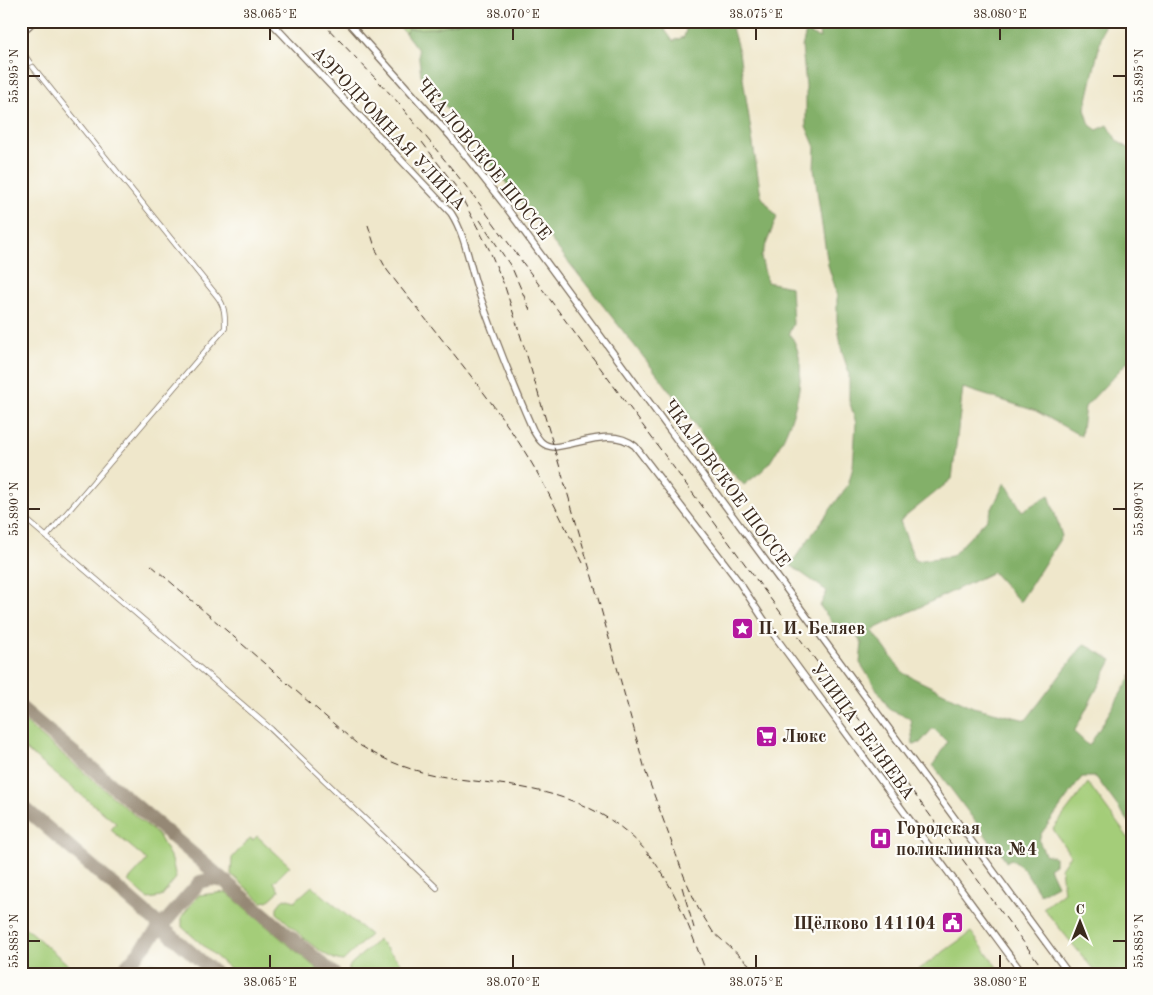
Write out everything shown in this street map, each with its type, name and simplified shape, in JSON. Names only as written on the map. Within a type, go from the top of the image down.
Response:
[{"type":"street","points":[[21,33],[34,21]]},
{"type":"street","name":"АЭРОДРОМНАЯ УЛИЦА","points":[[270,21],[451,214],[459,227],[488,318],[533,430],[543,444],[558,447],[600,438],[621,438]]},
{"type":"street","name":"ЧКАЛОВСКОЕ ШОССЕ","points":[[348,21],[445,130],[503,203],[1069,974]]},
{"type":"street","points":[[21,50],[218,296],[225,312],[225,328],[47,536]]},
{"type":"street","name":"УЛИЦА БЕЛЯЕВА","points":[[621,438],[635,446],[739,582],[774,635],[1023,974]]},
{"type":"street","points":[[21,515],[271,729],[437,888]]},
{"type":"green space","points":[[395,21],[466,21],[435,28],[408,29],[405,33]]},
{"type":"green space","points":[[466,21],[674,21],[665,30],[673,41],[684,37],[686,30],[680,21],[730,21],[739,52],[761,196],[777,217],[761,257],[767,282],[791,287],[793,324],[789,333],[797,347],[800,363],[797,399],[785,434],[767,465],[744,485],[724,464],[664,383],[421,75],[418,50],[405,33],[408,29],[435,28]]},
{"type":"green space","points":[[817,21],[1105,21],[1085,109],[1090,125],[1097,130],[1108,125],[1117,141],[1132,150],[1132,357],[1085,407],[1081,436],[1036,411],[963,388],[952,479],[900,521],[915,561],[952,556],[987,519],[1005,482],[1022,511],[1049,495],[1062,536],[1020,602],[993,572],[872,630],[903,673],[973,707],[1026,720],[1084,644],[1112,660],[1074,732],[1089,746],[1132,675],[1132,826],[1096,777],[1082,777],[1041,834],[1039,841],[1045,854],[1055,857],[1055,864],[1049,868],[1057,885],[1040,894],[1024,869],[1011,859],[1006,862],[999,848],[995,848],[933,765],[947,742],[933,728],[920,743],[913,744],[910,718],[890,710],[860,663],[862,643],[851,627],[837,629],[820,606],[827,591],[790,565],[848,485],[853,467],[856,423],[849,400],[849,373],[842,352],[837,321],[837,294],[828,265],[821,219],[814,169],[815,147],[806,126],[806,86],[802,47],[806,32],[820,38]]},
{"type":"green space","points":[[21,719],[159,836],[172,860],[176,878],[161,897],[148,899],[128,881],[147,860],[111,830],[116,823],[21,746]]},
{"type":"green space","points":[[1088,783],[1132,843],[1132,973],[1128,974],[1097,974],[1043,908],[1064,892],[1061,868],[1070,855],[1053,829]]},
{"type":"green space","points":[[257,836],[290,866],[274,882],[279,891],[268,901],[262,902],[231,874],[232,858],[250,838],[253,840]]},
{"type":"green space","points":[[312,886],[370,935],[343,961],[326,955],[277,913],[277,907],[284,898],[295,901]]},
{"type":"green space","points":[[226,892],[322,974],[236,974],[182,927],[182,916],[199,895]]},
{"type":"green space","points":[[21,924],[79,974],[21,974]]},
{"type":"green space","points":[[971,932],[1002,974],[914,973]]},
{"type":"green space","points":[[378,940],[412,974],[350,974],[347,972],[351,964]]},
{"type":"green space","points":[[152,962],[164,965],[174,974],[135,974],[142,965]]},
{"type":"taxiway","points":[[21,708],[334,974]]},
{"type":"taxiway","points":[[21,805],[216,974]]},
{"type":"taxiway","points":[[120,974],[200,882],[212,879],[226,881]]},
{"type":"railway","points":[[321,21],[395,99],[470,191],[1047,974]]},
{"type":"railway","points":[[422,142],[456,187],[489,249],[505,287],[593,580],[646,773],[684,876],[698,908],[713,932],[760,974]]},
{"type":"railway","points":[[480,220],[512,268],[530,310]]},
{"type":"railway","points":[[368,225],[376,250],[387,270],[474,380],[523,449],[547,491],[583,563]]},
{"type":"railway","points":[[151,565],[356,743],[373,753],[406,767],[438,776],[540,791],[585,806],[606,817],[642,847],[666,879],[686,919],[707,974]]},
{"type":"railway","points":[[682,887],[694,928]]},
{"type":"place","name":"П. И. Беляев","points":[[742,628]]},
{"type":"place","name":"Люкс","points":[[766,736]]},
{"type":"place","name":"Городская поликлиника №4","points":[[880,838]]},
{"type":"place","name":"Щёлково 141104","points":[[952,923]]}]
